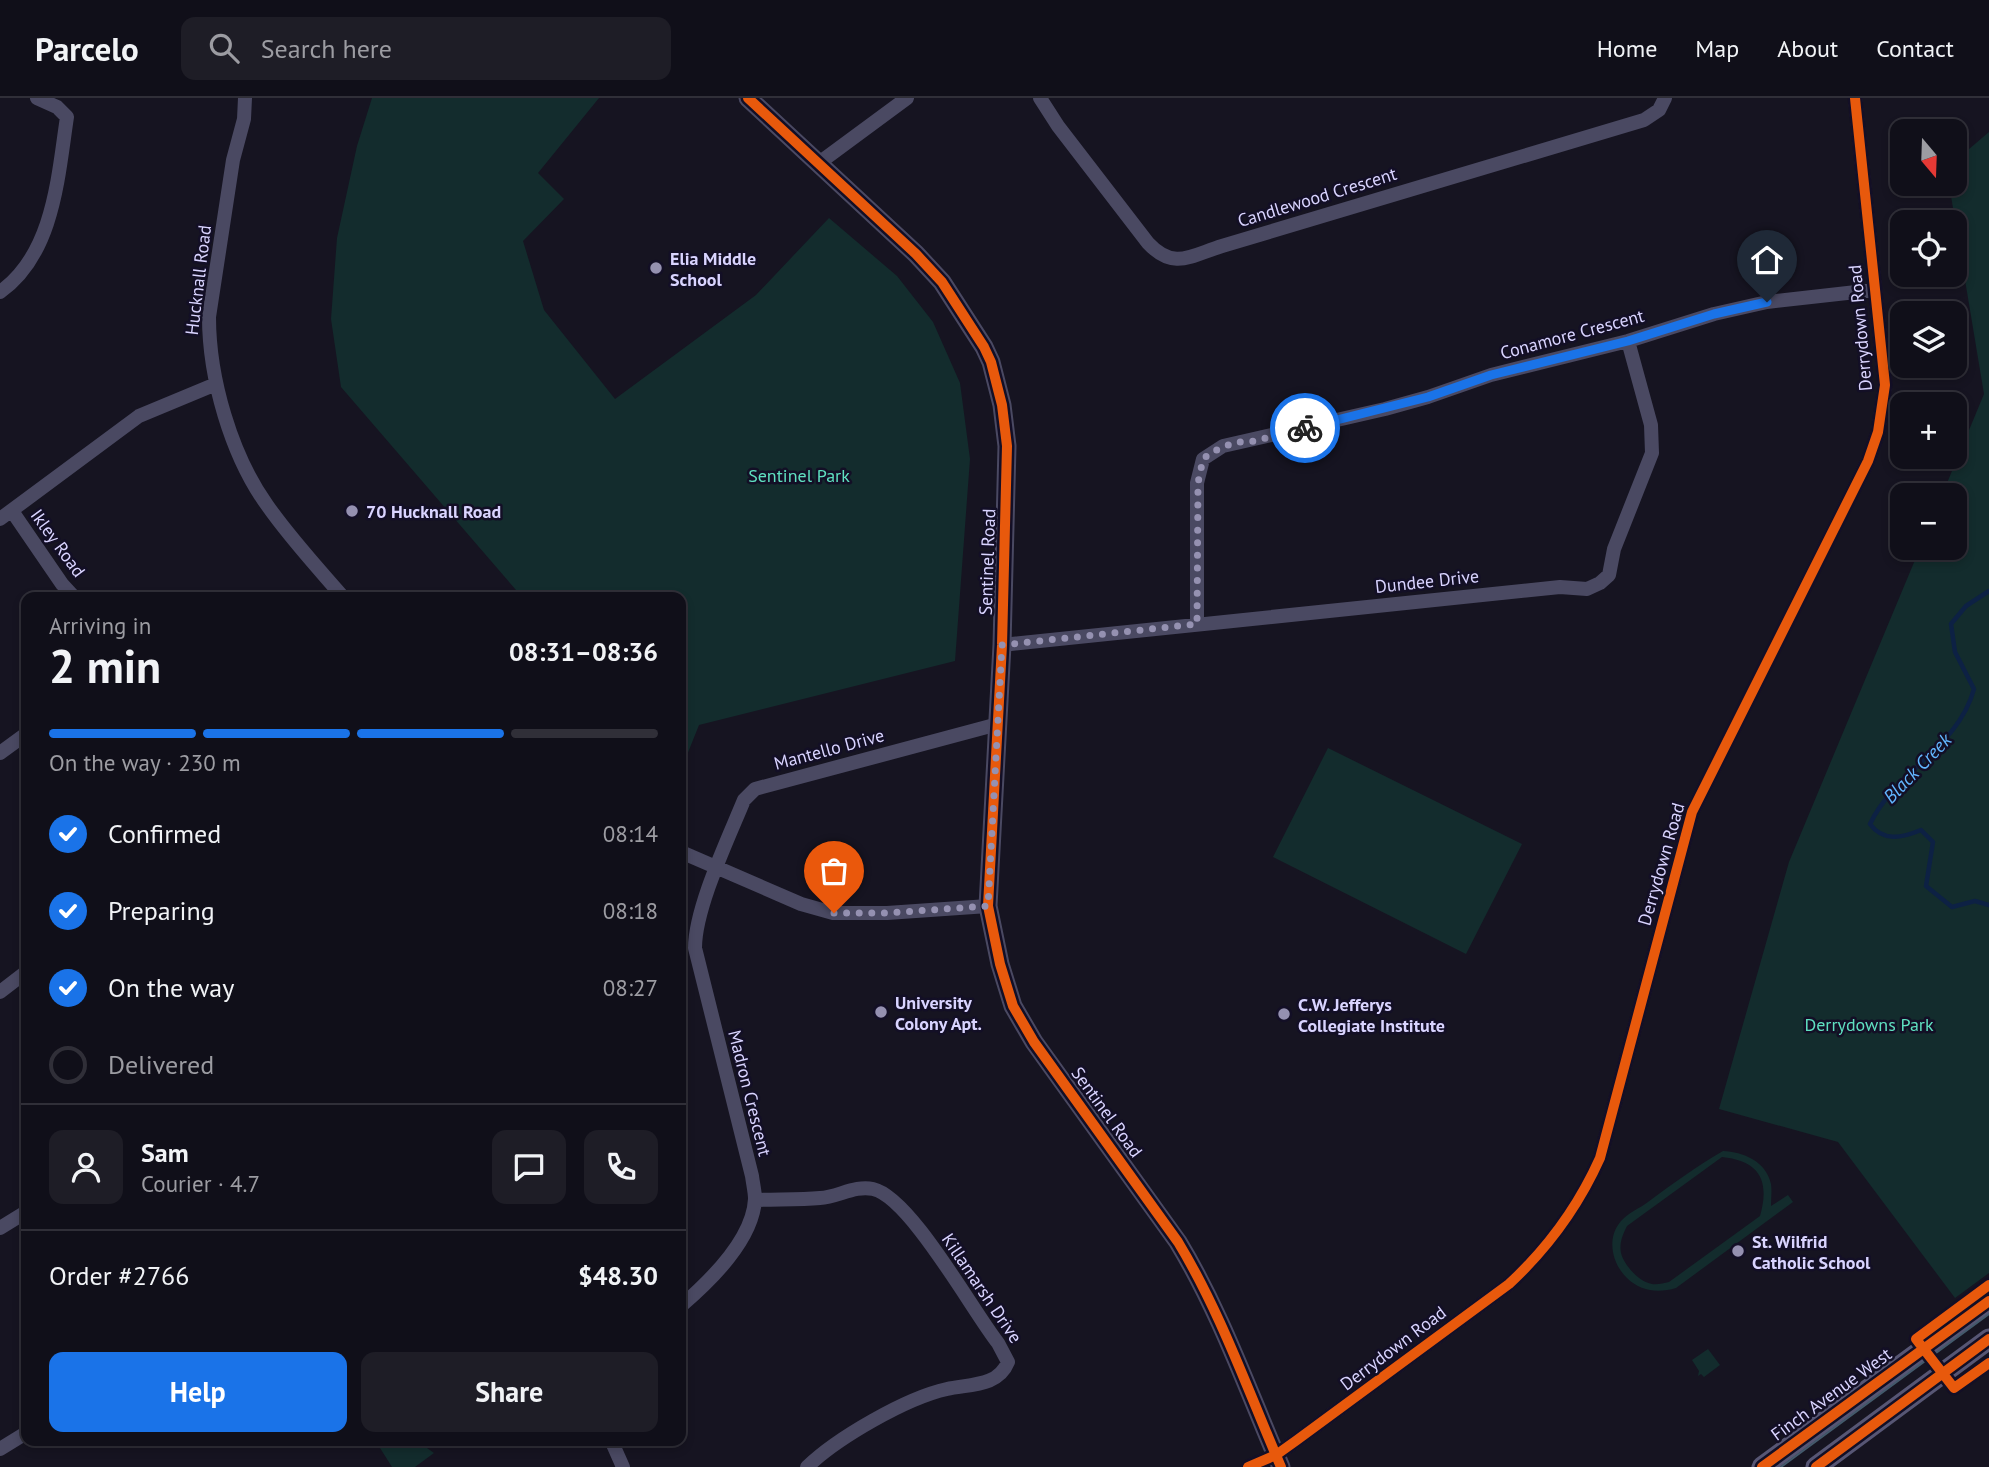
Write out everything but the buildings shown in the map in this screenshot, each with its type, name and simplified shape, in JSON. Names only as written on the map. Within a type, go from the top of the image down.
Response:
[{"type":"main road","name":"Finch Avenue West","points":[[1762,1467],[1989,1301]]},
{"type":"main road","points":[[1816,1467],[1989,1339]]},
{"type":"street","points":[[0,292],[9,286],[34,253],[52,208],[61,167],[67,117],[57,107],[37,98]]},
{"type":"street","name":"Hucknall Road","points":[[245,98],[244,119],[233,160],[209,317],[209,343],[216,384],[244,465],[265,503],[291,538],[339,592]]},
{"type":"street","name":"Sentinel Road","points":[[748,98],[916,254],[942,282],[991,362],[1002,405],[1007,446],[1002,645],[988,906],[997,950],[1013,1006],[1034,1042],[1094,1122],[1189,1260],[1219,1317],[1278,1461]]},
{"type":"street","points":[[818,163],[907,98]]},
{"type":"street","name":"Candlewood Crescent","points":[[1040,98],[1053,120],[1148,243],[1157,252],[1178,260],[1644,120],[1659,110],[1665,98]]},
{"type":"street","name":"Derrydown Road","points":[[1248,1467],[1278,1461],[1508,1284],[1545,1248],[1565,1222],[1585,1191],[1600,1158],[1692,812],[1868,461],[1878,432],[1885,385],[1855,98]]},
{"type":"street","name":"Conamore Crescent","points":[[1197,624],[1198,483],[1203,459],[1212,452],[1235,442],[1250,442],[1385,409],[1491,375],[1628,341],[1714,314],[1767,302],[1874,290]]},
{"type":"street","name":"Dundee Drive","points":[[1002,645],[1560,587],[1587,589],[1600,583],[1609,575],[1614,549],[1652,453],[1651,425],[1628,341]]},
{"type":"street","points":[[6,515],[139,416],[216,384]]},
{"type":"street","name":"Ikley Road","points":[[6,515],[69,592]]},
{"type":"street","name":"Mantello Drive","points":[[717,868],[744,800],[755,789],[998,724]]},
{"type":"street","points":[[0,752],[21,737]]},
{"type":"street","points":[[686,854],[801,904],[834,913],[887,913],[988,906]]},
{"type":"street","name":"Madron Crescent","points":[[686,1301],[739,1245],[755,1200],[752,1177],[695,948],[697,927],[717,868]]},
{"type":"street","points":[[0,992],[21,976]]},
{"type":"street","name":"Killamarsh Drive","points":[[755,1200],[821,1198],[857,1189],[875,1189],[893,1200],[912,1219],[998,1343],[1008,1362],[1000,1375],[992,1380],[946,1389],[897,1407],[820,1454],[807,1467]]},
{"type":"street","points":[[0,1228],[21,1215]]},
{"type":"street","points":[[0,1449],[21,1436]]},
{"type":"street","points":[[614,1446],[623,1467]]},
{"type":"green space","name":"Sentinel Park","points":[[372,98],[599,98],[538,173],[564,199],[523,241],[544,310],[615,399],[756,295],[829,218],[897,276],[933,322],[960,383],[970,459],[955,661],[699,725],[686,758],[686,592],[518,592],[341,387],[331,319],[337,238],[357,146]]},
{"type":"green space","name":"Derrydowns Park","points":[[1989,132],[1989,1273],[1955,1298],[1838,1142],[1719,1109],[1789,862],[1915,560],[1967,560],[1967,483],[1947,483],[1953,469],[1967,469],[1967,435],[1984,394],[1966,287],[1967,210],[1953,210],[1951,196],[1967,196],[1967,151]]},
{"type":"green space","points":[[1328,748],[1522,844],[1466,954],[1273,857]]},
{"type":"green space","points":[[1723,1151],[1753,1159],[1764,1169],[1771,1187],[1771,1206],[1788,1195],[1793,1202],[1676,1288],[1657,1291],[1632,1283],[1615,1258],[1612,1243],[1616,1228],[1627,1216]],"holes":[[[1722,1157],[1735,1159],[1753,1168],[1759,1175],[1764,1193],[1760,1216],[1669,1282],[1652,1284],[1637,1276],[1625,1263],[1621,1253],[1621,1242],[1627,1226]]]},
{"type":"green space","points":[[1708,1349],[1720,1365],[1704,1377],[1701,1374],[1698,1376],[1699,1371],[1692,1360]]},
{"type":"green space","points":[[379,1446],[426,1446],[434,1453],[415,1467],[392,1467]]},
{"type":"waterway","name":"Black Creek","points":[[1989,591],[1966,606],[1951,624],[1955,652],[1974,689],[1966,710],[1941,744],[1881,805],[1870,824],[1881,834],[1893,837],[1921,830],[1933,842],[1926,886],[1952,907],[1975,901],[1989,905]]},
{"type":"tram line","points":[[1781,1467],[1989,1314]]},
{"type":"cycle path","points":[[748,98],[916,254],[942,282],[991,362],[1002,405],[1007,446],[1002,645],[988,906],[1000,964],[1013,1006],[1034,1042],[1178,1242],[1221,1324],[1281,1467]]},
{"type":"cycle path","points":[[1248,1467],[1276,1455],[1509,1284],[1537,1256],[1561,1226],[1600,1158],[1692,812],[1868,461],[1878,432],[1885,385],[1855,98]]},
{"type":"cycle path","points":[[1989,1285],[1916,1339],[1954,1388],[1989,1363]]},
{"type":"cycle path","points":[[1762,1467],[1989,1301]]},
{"type":"cycle path","points":[[1816,1467],[1989,1339]]},
{"type":"way so far","points":[[834,913],[887,913],[988,906],[1002,645],[1197,624],[1198,483],[1203,459],[1235,442],[1250,442],[1305,428]]},
{"type":"place","name":"Elia Middle School","points":[[656,268]]},
{"type":"place","name":"70 Hucknall Road","points":[[352,511]]},
{"type":"place","name":"University Colony Apt.","points":[[881,1012]]},
{"type":"place","name":"C.W. Jefferys Collegiate Institute","points":[[1284,1014]]},
{"type":"place","name":"St. Wilfrid Catholic School","points":[[1738,1251]]},
{"type":"route","points":[[1305,428],[1385,409],[1491,375],[1628,341],[1714,314],[1767,302]]}]
